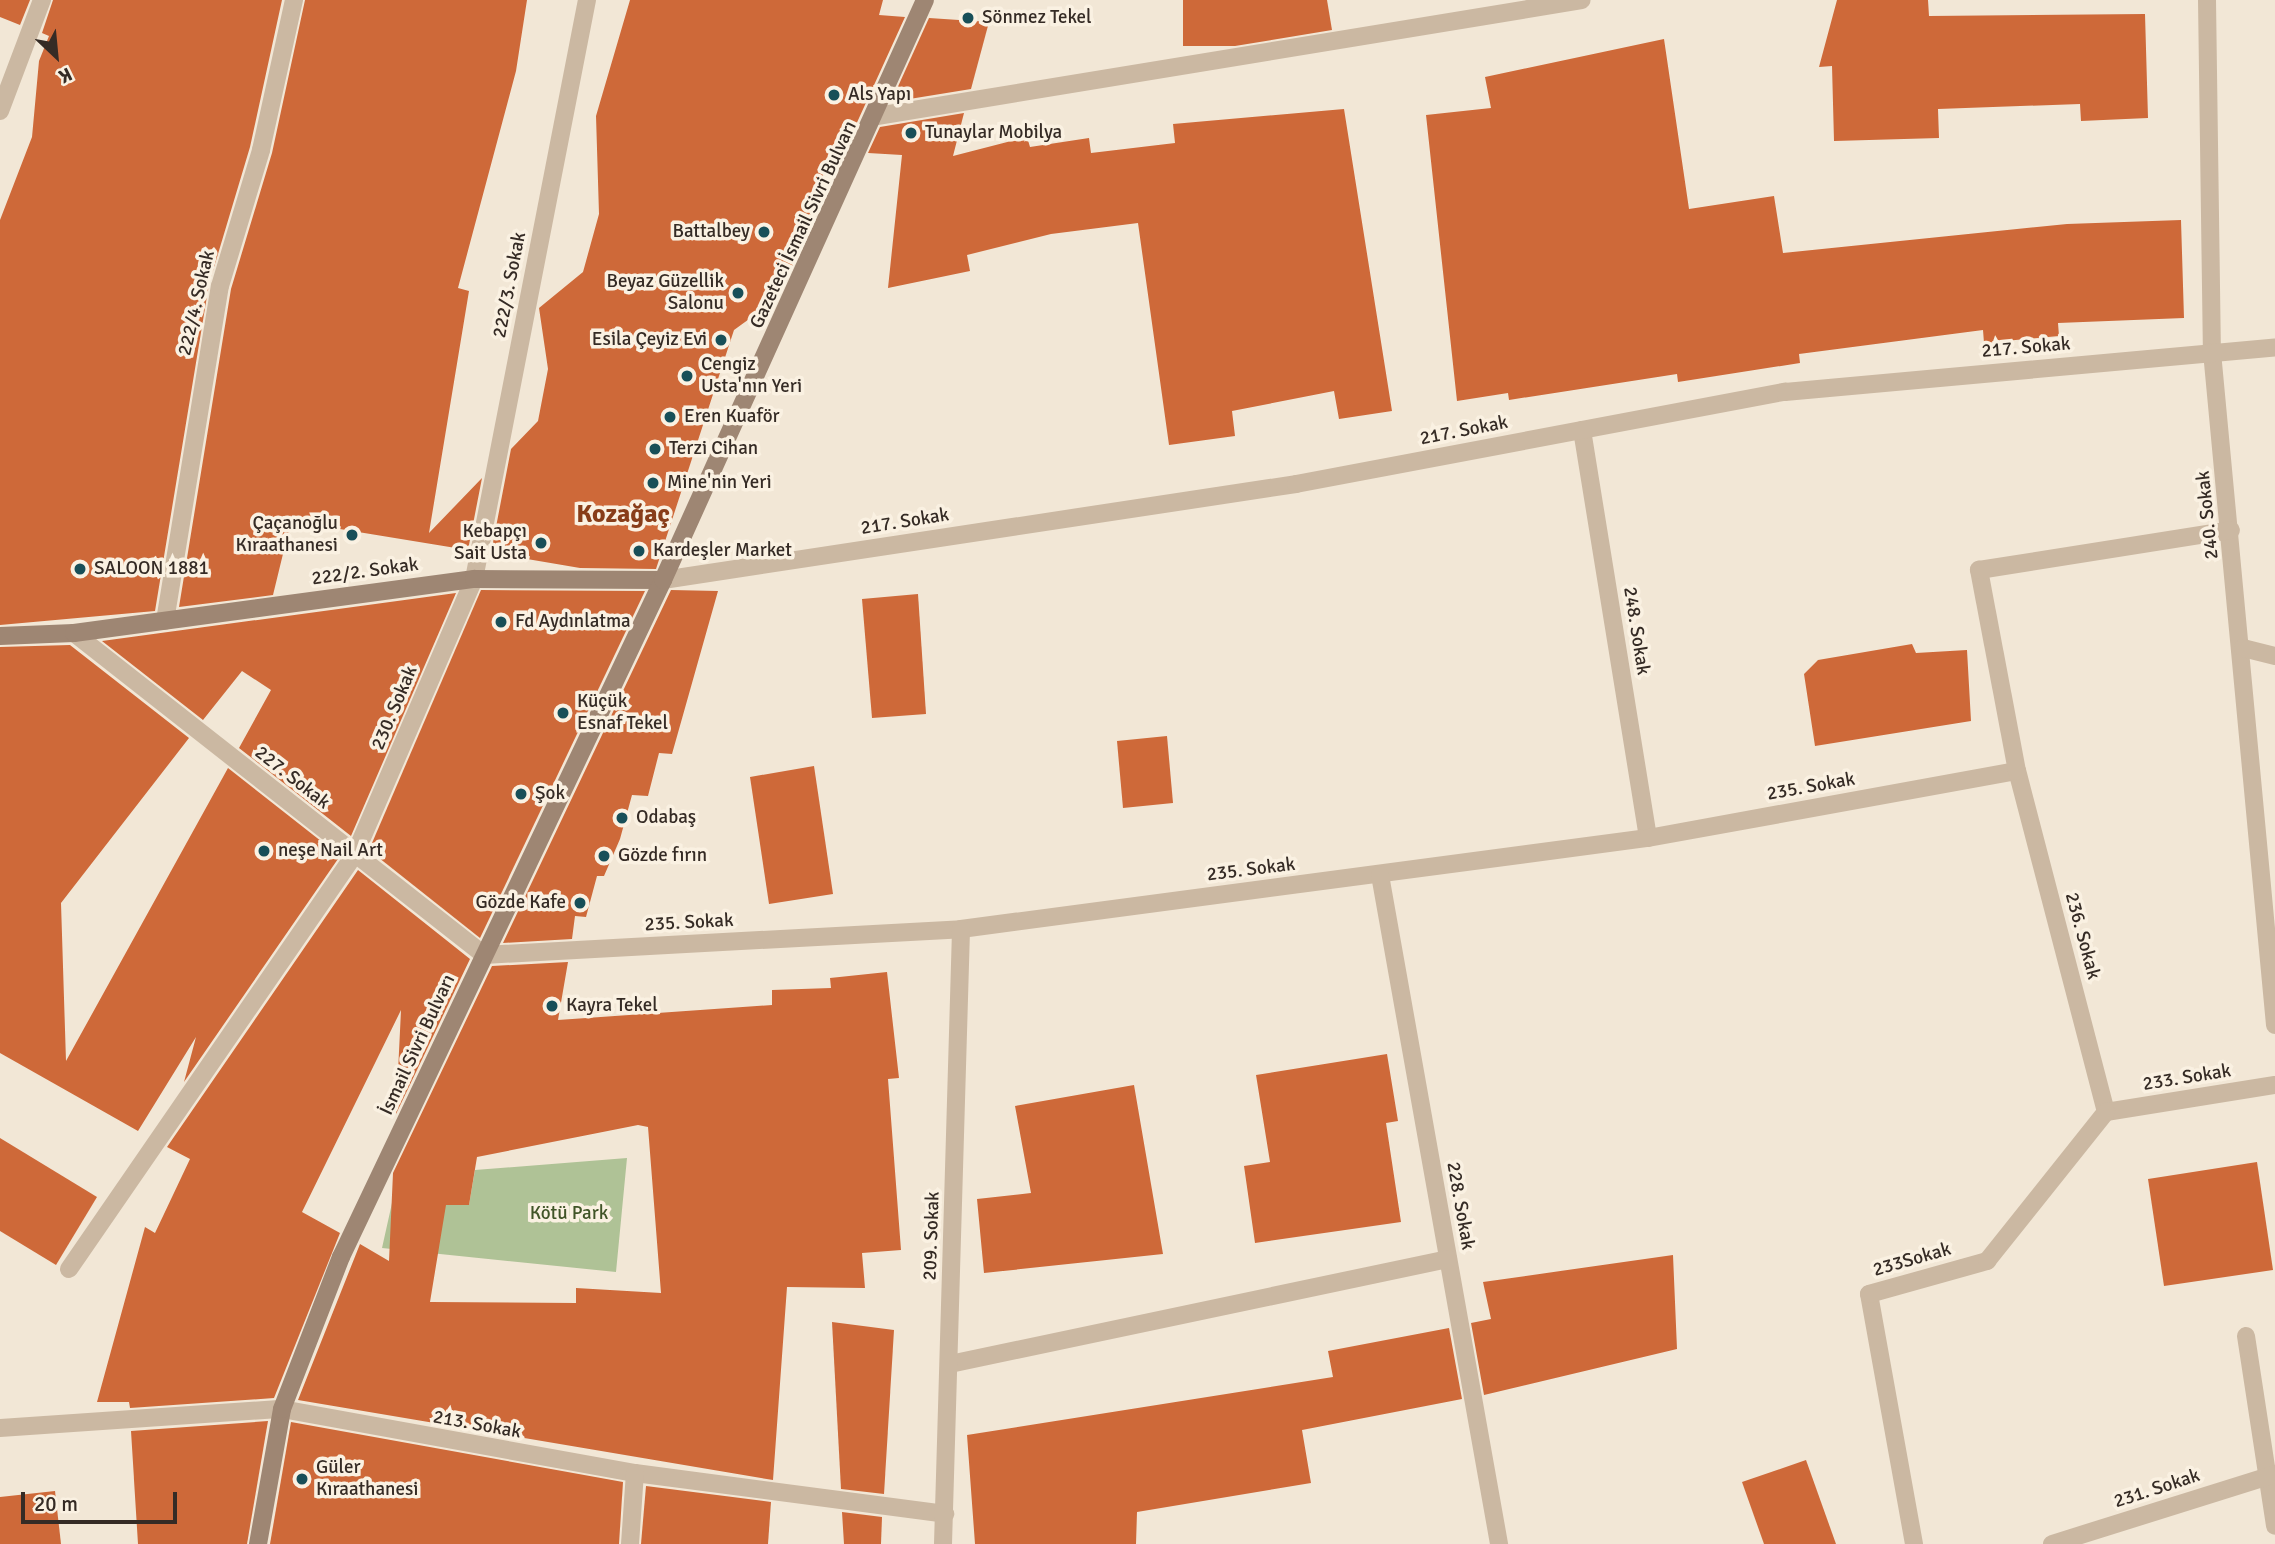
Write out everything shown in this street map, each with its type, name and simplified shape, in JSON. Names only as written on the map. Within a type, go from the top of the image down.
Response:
[{"type":"main road","name":"Gazeteci İsmail Sivri Bulvarı","points":[[663,580],[877,116],[925,0]]},
{"type":"main road","name":"222/2. Sokak","points":[[2,639],[74,634],[474,579],[663,580]]},
{"type":"main road","name":"İsmail Sivri Bulvarı","points":[[258,1544],[282,1409],[341,1257],[663,580]]},
{"type":"street","points":[[0,111],[42,0]]},
{"type":"street","name":"222/4. Sokak","points":[[165,621],[220,286],[261,150],[294,0]]},
{"type":"street","name":"222/3. Sokak","points":[[474,579],[587,0]]},
{"type":"street","points":[[877,116],[1582,0]]},
{"type":"street","name":"240. Sokak","points":[[2207,0],[2212,352],[2243,649],[2275,1025]]},
{"type":"street","name":"217. Sokak","points":[[663,580],[1296,484],[1785,392],[2275,346]]},
{"type":"street","name":"248. Sokak","points":[[1582,430],[1648,838]]},
{"type":"street","name":"236. Sokak","points":[[2106,1112],[2017,771],[1979,570],[2231,530]]},
{"type":"street","name":"230. Sokak","points":[[69,1269],[355,854],[474,579]]},
{"type":"street","name":"227. Sokak","points":[[74,634],[484,955]]},
{"type":"street","points":[[2243,649],[2275,656]]},
{"type":"street","name":"235. Sokak","points":[[484,955],[961,929],[1648,838],[2017,771]]},
{"type":"street","name":"228. Sokak","points":[[1380,875],[1499,1544]]},
{"type":"street","name":"209. Sokak","points":[[943,1544],[961,929]]},
{"type":"street","name":"233. Sokak","points":[[2106,1112],[2275,1085]]},
{"type":"street","name":"233Sokak","points":[[1914,1544],[1869,1294],[1987,1261],[2106,1112]]},
{"type":"street","points":[[950,1364],[1448,1259]]},
{"type":"street","points":[[2246,1336],[2272,1475],[2275,1526]]},
{"type":"street","name":"213. Sokak","points":[[0,1428],[282,1409],[635,1473],[945,1514]]},
{"type":"street","points":[[630,1544],[635,1473]]},
{"type":"street","name":"231. Sokak","points":[[2052,1544],[2272,1475]]},
{"type":"green space","name":"Kötü Park","points":[[627,1158],[616,1272],[382,1248],[392,1203],[469,1205],[475,1170]]},
{"type":"building","points":[[0,0],[30,0],[20,25],[0,17]]},
{"type":"building","points":[[53,0],[282,0],[250,147],[209,284],[155,611],[0,625],[0,220],[32,137],[39,61],[49,36],[42,33]]},
{"type":"building","points":[[305,0],[527,0],[516,71],[458,288],[469,291],[429,533],[482,478],[468,550],[291,521],[273,595],[179,607],[231,289],[272,153]]},
{"type":"building","points":[[630,0],[883,0],[879,15],[905,17],[844,151],[830,151],[806,236],[778,298],[734,330],[656,569],[580,568],[491,553],[511,449],[538,421],[548,369],[539,308],[583,272],[599,214],[596,116]]},
{"type":"building","points":[[1183,0],[1327,0],[1332,30],[1235,46],[1183,46]]},
{"type":"building","points":[[1837,0],[1928,0],[1929,16],[2145,14],[2148,118],[2081,121],[2080,104],[1938,109],[1939,138],[1834,141],[1832,66],[1819,67]]},
{"type":"building","points":[[929,18],[989,22],[971,89],[891,102]]},
{"type":"building","points":[[1664,39],[1689,209],[1774,196],[1783,253],[2067,224],[2181,220],[2184,318],[2058,323],[2059,336],[1984,343],[1983,330],[1799,354],[1800,363],[1678,382],[1677,374],[1509,400],[1508,393],[1457,401],[1426,115],[1491,108],[1485,77]]},
{"type":"building","points":[[1344,109],[1392,411],[1339,419],[1334,391],[1232,411],[1235,436],[1169,445],[1138,223],[1051,234],[967,255],[970,271],[888,288],[902,155],[868,153],[880,127],[964,113],[953,156],[1027,137],[1030,147],[1089,138],[1091,153],[1175,143],[1173,124]]},
{"type":"building","points":[[481,590],[645,591],[480,938],[369,850]]},
{"type":"building","points":[[671,590],[718,591],[672,754],[659,753],[648,796],[632,795],[620,839],[604,876],[597,876],[586,917],[575,916],[572,939],[503,943]]},
{"type":"building","points":[[456,593],[351,836],[239,748],[271,690],[242,671],[203,720],[102,641]]},
{"type":"building","points":[[918,594],[926,714],[872,718],[862,599]]},
{"type":"building","points":[[1912,644],[1916,653],[1967,650],[1971,721],[1815,746],[1804,674],[1818,660]]},
{"type":"building","points":[[70,645],[189,738],[61,903],[66,1061],[228,768],[340,856],[184,1082],[196,1037],[138,1131],[0,1053],[0,647]]},
{"type":"building","points":[[1167,736],[1173,803],[1123,808],[1117,741]]},
{"type":"building","points":[[814,766],[833,894],[769,904],[750,777]]},
{"type":"building","points":[[358,870],[470,959],[396,1114],[401,1010],[302,1212],[340,1233],[274,1398],[130,1408],[129,1402],[97,1402],[145,1227],[155,1233],[190,1159],[167,1147]]},
{"type":"building","points":[[568,962],[558,1020],[772,1005],[772,990],[831,988],[830,978],[887,972],[899,1078],[888,1079],[901,1250],[862,1253],[865,1288],[787,1287],[773,1480],[298,1400],[360,1244],[389,1261],[393,1173],[492,966]],"holes":[[[638,1125],[648,1127],[661,1293],[576,1288],[576,1303],[430,1302],[446,1205],[469,1205],[477,1157]]]},
{"type":"building","points":[[1387,1054],[1398,1121],[1386,1123],[1401,1222],[1255,1243],[1244,1166],[1270,1162],[1256,1075]]},
{"type":"building","points":[[1134,1085],[1163,1254],[984,1273],[977,1199],[1031,1193],[1015,1106]]},
{"type":"building","points":[[0,1138],[97,1197],[56,1265],[0,1231]]},
{"type":"building","points":[[2257,1162],[2273,1270],[2164,1286],[2148,1179]]},
{"type":"building","points":[[1673,1255],[1677,1349],[1484,1395],[1471,1323],[1491,1319],[1483,1282]]},
{"type":"building","points":[[832,1322],[894,1330],[884,1494],[841,1489]]},
{"type":"building","points":[[1449,1328],[1462,1399],[1302,1430],[1311,1483],[1137,1512],[1136,1544],[975,1544],[967,1435],[1333,1377],[1328,1351]]},
{"type":"building","points":[[268,1421],[247,1544],[138,1544],[131,1431]]},
{"type":"building","points":[[291,1422],[623,1482],[619,1544],[270,1544]]},
{"type":"building","points":[[1806,1460],[1836,1544],[1764,1544],[1742,1482]]},
{"type":"building","points":[[646,1486],[771,1502],[768,1544],[641,1544]]},
{"type":"building","points":[[55,1491],[61,1544],[0,1544],[0,1497]]},
{"type":"building","points":[[842,1512],[882,1517],[881,1544],[844,1544]]},
{"type":"place","name":"Sönmez Tekel","points":[[968,18]]},
{"type":"place","name":"Als Yapı","points":[[834,95]]},
{"type":"place","name":"Tunaylar Mobilya","points":[[911,133]]},
{"type":"place","name":"Battalbey","points":[[764,232]]},
{"type":"place","name":"Beyaz Güzellik Salonu","points":[[738,293]]},
{"type":"place","name":"Esila Çeyiz Evi","points":[[721,340]]},
{"type":"place","name":"Cengiz Usta'nın Yeri","points":[[687,376]]},
{"type":"place","name":"Eren Kuaför","points":[[670,417]]},
{"type":"place","name":"Terzi Cihan","points":[[655,449]]},
{"type":"place","name":"Mine'nin Yeri","points":[[653,483]]},
{"type":"place","name":"Çaçanoğlu Kıraathanesi","points":[[352,535]]},
{"type":"place","name":"Kebapçı Sait Usta","points":[[541,543]]},
{"type":"place","name":"Kardeşler Market","points":[[639,551]]},
{"type":"place","name":"SALOON 1881","points":[[80,569]]},
{"type":"place","name":"Fd Aydınlatma","points":[[501,622]]},
{"type":"place","name":"Küçük Esnaf Tekel","points":[[563,713]]},
{"type":"place","name":"Şok","points":[[521,794]]},
{"type":"place","name":"Odabaş","points":[[622,818]]},
{"type":"place","name":"neşe Nail Art","points":[[264,851]]},
{"type":"place","name":"Gözde fırın","points":[[604,856]]},
{"type":"place","name":"Gözde Kafe","points":[[580,903]]},
{"type":"place","name":"Kayra Tekel","points":[[552,1006]]},
{"type":"place","name":"Güler Kıraathanesi","points":[[302,1479]]},
{"type":"district","name":"Kozağaç","points":[[623,515]]}]
